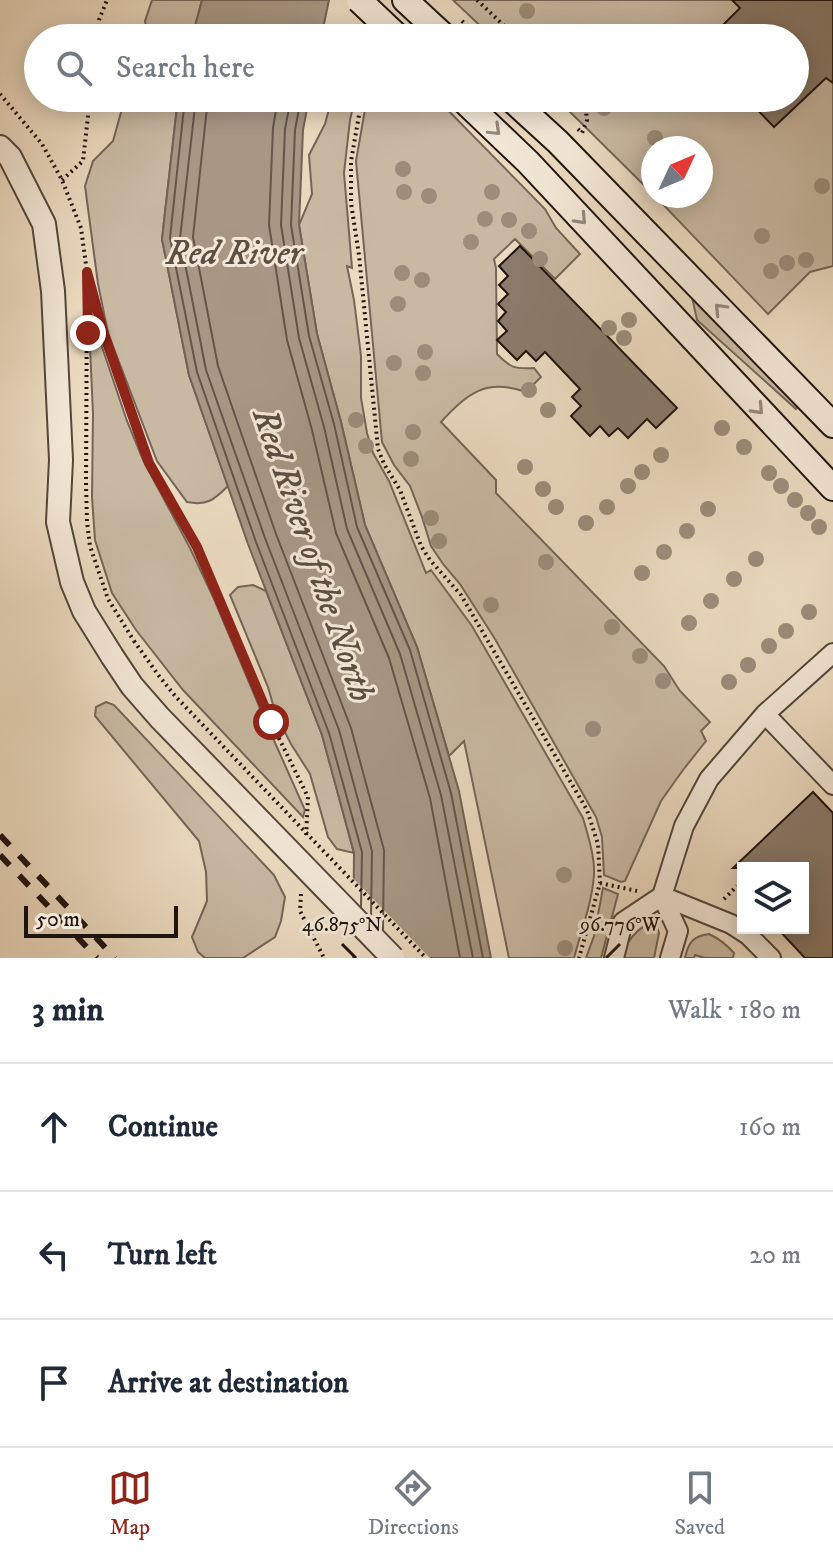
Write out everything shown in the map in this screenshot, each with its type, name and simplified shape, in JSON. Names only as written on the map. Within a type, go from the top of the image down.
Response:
[{"type":"main road","points":[[359,0],[384,24]]},
{"type":"main road","points":[[405,0],[431,24]]},
{"type":"main road","points":[[476,112],[528,162],[833,488]]},
{"type":"main road","points":[[532,112],[564,132],[833,425]]},
{"type":"street","points":[[0,147],[10,157],[44,224],[53,291],[61,460],[58,522],[72,582],[84,611],[132,686],[160,718],[393,958]]},
{"type":"street","points":[[614,958],[623,922],[662,896],[684,826],[709,779],[765,714],[833,653]]},
{"type":"street","points":[[765,714],[833,785]]},
{"type":"street","points":[[662,896],[678,931],[670,958]]},
{"type":"street","points":[[662,896],[731,924],[748,935],[771,958]]},
{"type":"path","points":[[99,24],[107,0]]},
{"type":"path","points":[[477,0],[502,24]]},
{"type":"path","points":[[0,94],[42,144],[62,180],[81,228],[87,272],[103,331],[149,463],[197,547],[271,722],[308,797],[305,842]]},
{"type":"path","points":[[62,180],[83,161],[88,112]]},
{"type":"path","points":[[360,112],[351,161],[351,203],[378,449],[400,490],[421,546],[461,595],[587,810],[598,844],[600,883],[579,958]]},
{"type":"path","points":[[564,132],[582,133],[587,120],[586,112]]},
{"type":"path","points":[[87,272],[87,522],[90,546],[108,599],[134,641],[176,697],[426,958]]},
{"type":"path","points":[[600,883],[662,896]]},
{"type":"path","points":[[724,899],[737,886]]},
{"type":"path","points":[[301,889],[300,911],[324,958]]},
{"type":"shaded area","points":[[152,0],[202,0],[196,24],[146,24]]},
{"type":"shaded area","points":[[453,0],[833,0],[833,266],[810,272],[768,314],[666,208],[713,208],[713,136],[641,136],[641,182],[570,112],[809,112],[809,24],[478,24]]},
{"type":"shaded area","points":[[121,112],[176,112],[162,239],[189,375],[228,486],[205,502],[187,502],[157,461],[108,333],[85,186],[93,161],[113,141]]},
{"type":"shaded area","points":[[328,112],[352,112],[344,173],[352,268],[347,266],[361,356],[361,398],[373,453],[389,481],[426,573],[431,570],[472,626],[583,818],[594,875],[589,906],[574,958],[509,958],[464,741],[449,756],[417,647],[365,525],[317,334],[299,225],[312,194],[309,155]]},
{"type":"shaded area","points":[[365,112],[450,112],[545,209],[556,228],[580,254],[555,279],[515,239],[494,259],[497,354],[513,367],[534,368],[541,377],[526,392],[500,387],[479,391],[460,403],[441,422],[496,480],[496,493],[664,666],[680,691],[710,722],[701,731],[706,741],[661,801],[625,881],[604,875],[602,837],[596,817],[495,639],[431,546],[410,486],[382,442],[356,161]]},
{"type":"shaded area","points":[[692,297],[798,407],[796,409],[697,320]]},
{"type":"shaded area","points":[[101,344],[143,460],[214,599],[305,810],[303,817],[183,690],[136,630],[112,593],[95,540],[92,497],[90,347]]},
{"type":"shaded area","points":[[253,585],[266,591],[322,735],[354,853],[337,849],[328,837],[310,774],[276,715],[268,687],[230,595],[238,587]]},
{"type":"shaded area","points":[[106,702],[114,705],[274,875],[285,897],[281,921],[275,937],[243,958],[205,958],[198,952],[192,937],[207,901],[206,872],[199,841],[95,716],[96,707]]},
{"type":"shaded area","points":[[603,888],[618,894],[601,958],[586,958],[594,936]]},
{"type":"shaded area","points":[[650,923],[657,926],[659,933],[654,958],[621,958],[632,938]]},
{"type":"shaded area","points":[[709,934],[734,953],[733,958],[695,955],[694,958],[685,958],[692,941]]},
{"type":"water","points":[[202,0],[329,0],[324,24],[196,24]]},
{"type":"water","name":"Red River","points":[[176,112],[306,112],[299,225],[317,334],[365,525],[417,647],[459,791],[491,958],[353,958],[354,853],[322,735],[248,544],[189,375],[162,239]]},
{"type":"pier","points":[[350,875],[430,958],[357,958],[349,949]]},
{"type":"building","points":[[732,0],[833,0],[833,83],[826,78],[809,94],[809,24],[724,24],[740,8]]},
{"type":"building","points":[[760,112],[790,112],[774,127]]},
{"type":"building","points":[[520,246],[677,408],[656,428],[647,419],[628,438],[618,428],[609,436],[600,426],[590,436],[571,416],[581,406],[572,397],[580,389],[545,352],[536,361],[526,351],[517,360],[497,340],[507,331],[498,321],[506,312],[498,304],[508,294],[499,285],[508,276],[499,266]]},
{"type":"building","points":[[813,792],[833,813],[833,958],[805,958],[783,934],[809,934],[809,862],[739,862]]},
{"type":"railway","points":[[0,835],[115,958]]},
{"type":"railway","points":[[0,855],[97,958]]},
{"type":"route","points":[[88,333],[87,272],[103,331],[149,463],[197,547],[271,722]]},
{"type":"water label","name":"Red River of the North","points":[[315,554]]}]
